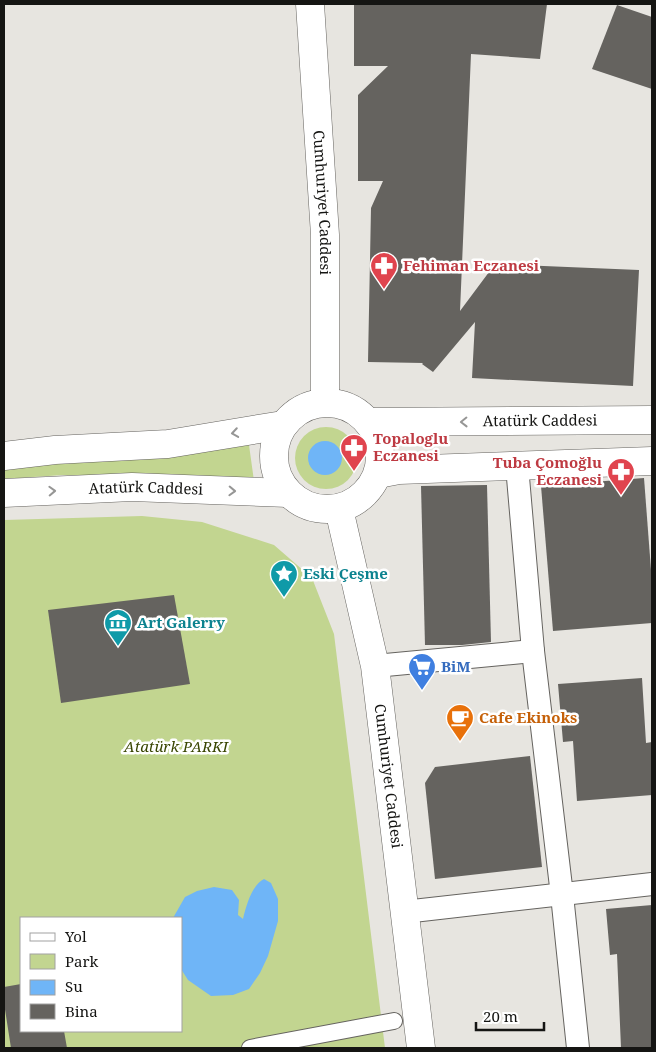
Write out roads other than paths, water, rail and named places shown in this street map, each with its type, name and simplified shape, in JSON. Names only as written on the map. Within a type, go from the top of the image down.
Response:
[{"type":"main road","name":"Cumhuriyet Caddesi","points":[[310,4],[324,235],[325,402]]},
{"type":"main road","points":[[325,402],[342,404],[357,411],[369,422],[376,434],[381,460],[378,474],[370,490],[356,502],[339,509],[320,510],[303,504],[288,493],[278,478],[274,460],[276,442],[283,425],[295,414],[309,406],[325,402]]},
{"type":"main road","name":"Atatürk Caddesi","points":[[369,422],[652,420]]},
{"type":"main road","points":[[4,456],[56,450],[168,444],[283,425]]},
{"type":"main road","points":[[378,474],[399,470],[652,461]]},
{"type":"main road","name":"Atatürk Caddesi","points":[[4,493],[132,488],[288,493]]},
{"type":"main road","name":"Cumhuriyet Caddesi","points":[[339,509],[375,666],[421,1048]]},
{"type":"street","points":[[517,466],[533,651],[578,1048]]},
{"type":"street","points":[[375,666],[533,651]]},
{"type":"street","points":[[404,912],[652,884]]},
{"type":"street","points":[[250,1048],[394,1021]]},
{"type":"water","points":[[325,441],[332,442],[337,446],[341,451],[341,465],[337,470],[332,474],[325,475],[318,474],[313,470],[309,465],[308,458],[309,451],[313,446],[318,442]]},
{"type":"water","points":[[264,879],[271,883],[278,899],[278,921],[268,956],[260,973],[249,989],[233,995],[211,996],[188,980],[182,971],[182,917],[174,917],[185,897],[197,891],[214,887],[232,890],[239,900],[238,915],[243,919],[253,891]]},
{"type":"place","name":"Fehiman Eczanesi","points":[[384,290]]},
{"type":"place","name":"Topaloglu Eczanesi","points":[[354,472]]},
{"type":"place","name":"Tuba Çomoğlu Eczanesi","points":[[621,496]]},
{"type":"place","name":"Eski Çeşme","points":[[284,598]]},
{"type":"place","name":"Art Galerry","points":[[118,647]]},
{"type":"place","name":"BiM","points":[[422,691]]},
{"type":"place","name":"Cafe Ekinoks","points":[[460,742]]},
{"type":"park label","name":"Atatürk PARKI","points":[[176,747]]}]
